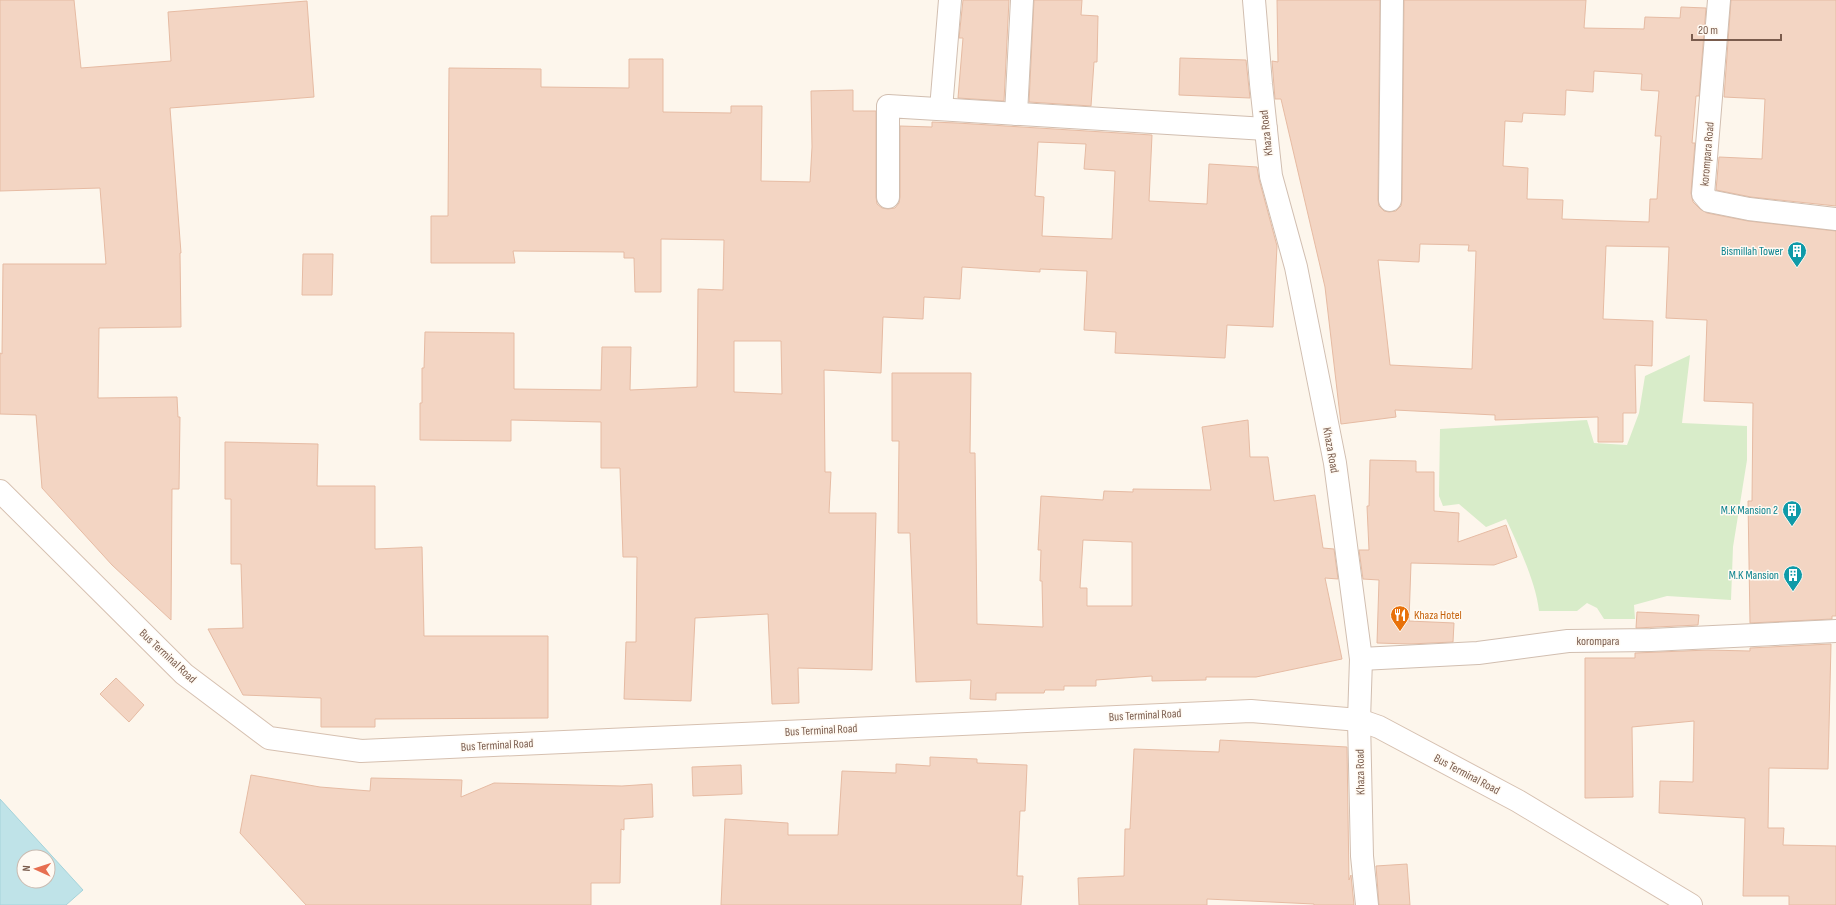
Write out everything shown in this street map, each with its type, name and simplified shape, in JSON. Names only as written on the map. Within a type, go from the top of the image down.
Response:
[{"type":"street","points":[[940,109],[950,0]]},
{"type":"street","points":[[1016,114],[1022,0]]},
{"type":"street","name":"Khaza Road","points":[[1254,0],[1271,176],[1296,266],[1335,463],[1361,659],[1359,720],[1362,856],[1367,905]]},
{"type":"street","points":[[1390,200],[1392,0]]},
{"type":"street","name":"korompara Road","points":[[1719,0],[1704,194],[1708,201],[1749,209],[1836,219]]},
{"type":"street","points":[[888,197],[888,106],[1266,129]]},
{"type":"street","name":"Bus Terminal Road","points":[[0,491],[184,674],[269,738],[361,751],[1251,711],[1359,720],[1379,727],[1518,801],[1691,905]]},
{"type":"street","name":"korompara","points":[[1361,659],[1478,653],[1568,641],[1651,640],[1836,631]]},
{"type":"green space","points":[[1690,355],[1682,423],[1747,426],[1747,460],[1733,547],[1731,600],[1667,596],[1634,605],[1635,619],[1604,619],[1597,608],[1587,603],[1577,611],[1539,611],[1530,576],[1506,519],[1486,527],[1459,504],[1443,506],[1439,496],[1440,429],[1587,420],[1594,443],[1627,445],[1639,413],[1645,376]]},
{"type":"water","points":[[0,799],[46,849],[16,849],[16,889],[56,889],[56,860],[83,890],[66,905],[0,905]]},
{"type":"building","points":[[0,0],[74,0],[81,68],[171,61],[168,12],[307,1],[314,97],[170,108],[181,253],[181,327],[99,328],[98,398],[177,397],[178,417],[180,417],[179,489],[172,489],[171,620],[112,565],[42,488],[36,415],[0,414],[0,353],[2,354],[3,264],[106,264],[100,188],[0,191]]},
{"type":"building","points":[[963,0],[1009,0],[1004,101],[958,98],[963,38],[959,38]]},
{"type":"building","points":[[1034,0],[1082,0],[1081,15],[1098,16],[1097,62],[1094,62],[1091,106],[1029,102]]},
{"type":"building","points":[[1277,0],[1380,0],[1378,200],[1379,206],[1384,211],[1389,212],[1396,211],[1401,206],[1402,200],[1404,0],[1586,0],[1584,28],[1644,29],[1645,17],[1680,18],[1681,7],[1706,8],[1699,96],[1696,96],[1692,143],[1695,143],[1691,193],[1693,202],[1707,213],[1748,221],[1836,231],[1836,616],[1832,616],[1832,619],[1750,623],[1748,501],[1752,501],[1753,403],[1704,401],[1707,320],[1666,318],[1669,247],[1606,246],[1603,319],[1653,321],[1652,366],[1635,365],[1636,413],[1623,413],[1623,442],[1598,442],[1598,417],[1495,420],[1495,415],[1395,410],[1396,417],[1341,424],[1325,287],[1281,99],[1275,99],[1272,61],[1278,62]],"holes":[[[1594,71],[1642,74],[1641,90],[1659,91],[1655,136],[1661,136],[1657,199],[1650,199],[1649,222],[1562,219],[1563,200],[1527,199],[1528,168],[1503,166],[1505,121],[1522,122],[1523,113],[1565,115],[1566,90],[1593,92]],[[1420,244],[1469,245],[1468,251],[1476,251],[1472,369],[1390,365],[1378,260],[1419,262]]]},
{"type":"building","points":[[1731,0],[1836,0],[1836,206],[1751,197],[1716,190],[1719,157],[1762,159],[1765,99],[1724,97]]},
{"type":"building","points":[[1180,58],[1246,60],[1250,98],[1179,95]]},
{"type":"building","points":[[629,59],[663,59],[663,112],[731,113],[731,106],[762,106],[761,181],[810,182],[812,147],[811,91],[853,90],[853,111],[876,111],[876,197],[877,204],[882,208],[888,209],[895,208],[899,203],[900,197],[900,126],[932,127],[932,122],[1152,135],[1149,201],[1207,204],[1209,164],[1257,167],[1277,246],[1273,327],[1227,325],[1225,358],[1115,353],[1116,332],[1084,330],[1087,271],[1040,269],[1040,272],[962,267],[960,299],[924,297],[923,319],[883,317],[881,373],[824,370],[825,472],[831,472],[829,513],[876,513],[872,670],[798,668],[799,703],[772,704],[768,614],[695,618],[691,701],[624,699],[626,642],[636,642],[637,557],[623,557],[620,468],[601,468],[601,422],[511,420],[511,441],[420,440],[420,403],[422,403],[422,368],[424,368],[425,332],[514,333],[514,389],[601,390],[602,347],[631,347],[630,390],[697,387],[698,289],[723,290],[724,240],[661,239],[661,292],[635,292],[634,258],[624,258],[624,252],[513,251],[515,263],[431,263],[431,216],[448,216],[449,68],[541,69],[541,87],[629,88]],"holes":[[[1038,142],[1086,144],[1084,169],[1115,171],[1112,239],[1042,236],[1044,197],[1035,196]],[[734,341],[781,341],[782,394],[734,392]]]},
{"type":"building","points":[[303,254],[333,254],[332,295],[302,295]]},
{"type":"building","points":[[892,373],[971,373],[970,453],[975,453],[977,624],[1043,627],[1042,581],[1040,581],[1041,550],[1038,550],[1041,496],[1103,500],[1104,491],[1133,492],[1133,489],[1211,490],[1202,427],[1248,420],[1250,457],[1268,457],[1274,501],[1315,495],[1323,548],[1334,549],[1338,579],[1325,578],[1342,659],[1256,677],[1206,677],[1206,680],[1152,681],[1152,676],[1096,680],[1096,686],[1064,686],[1064,690],[1045,690],[1044,693],[996,693],[996,700],[970,699],[971,680],[916,682],[910,533],[898,533],[899,441],[892,441]],"holes":[[[1083,540],[1132,542],[1132,606],[1087,606],[1087,588],[1080,588]]]},
{"type":"building","points":[[225,442],[318,444],[317,486],[375,486],[375,549],[422,547],[424,636],[548,636],[548,718],[375,719],[375,727],[321,727],[321,698],[243,695],[208,629],[243,628],[241,564],[231,564],[231,499],[225,499]]},
{"type":"building","points":[[1370,460],[1416,461],[1416,472],[1434,472],[1434,511],[1459,513],[1458,542],[1506,525],[1517,557],[1494,565],[1411,563],[1409,621],[1454,623],[1453,642],[1410,644],[1377,643],[1379,580],[1363,579],[1359,550],[1369,550],[1367,506],[1369,506]]},
{"type":"building","points":[[1637,612],[1699,615],[1698,625],[1636,628]]},
{"type":"building","points":[[1831,644],[1828,769],[1769,768],[1768,828],[1784,828],[1783,845],[1836,846],[1836,905],[1789,905],[1789,896],[1743,896],[1745,818],[1659,813],[1660,781],[1693,782],[1694,721],[1632,727],[1633,797],[1585,798],[1585,658],[1635,658],[1635,653],[1708,650],[1750,651],[1750,648]]},
{"type":"building","points":[[116,678],[144,705],[129,722],[100,694]]},
{"type":"building","points":[[1220,740],[1347,747],[1349,880],[1351,875],[1354,905],[1314,905],[1207,899],[1207,905],[1079,905],[1078,878],[1124,876],[1125,829],[1130,829],[1134,749],[1219,752]]},
{"type":"building","points":[[930,757],[977,759],[977,763],[1027,765],[1025,811],[1020,811],[1017,876],[1023,876],[1021,905],[721,905],[725,819],[788,823],[788,835],[838,835],[842,771],[896,773],[896,764],[930,766]]},
{"type":"building","points":[[741,765],[742,794],[693,796],[692,767]]},
{"type":"building","points":[[251,775],[320,787],[370,791],[371,778],[462,780],[461,797],[494,783],[622,786],[652,784],[653,817],[624,819],[624,830],[621,829],[620,883],[591,883],[591,905],[306,905],[240,833]]},
{"type":"building","points":[[1407,864],[1410,905],[1379,905],[1376,866]]},
{"type":"place","name":"Bismillah Tower","points":[[1797,268]]},
{"type":"place","name":"M.K Mansion 2","points":[[1792,527]]},
{"type":"place","name":"M.K Mansion","points":[[1793,592]]},
{"type":"place","name":"Khaza Hotel","points":[[1400,632]]}]
